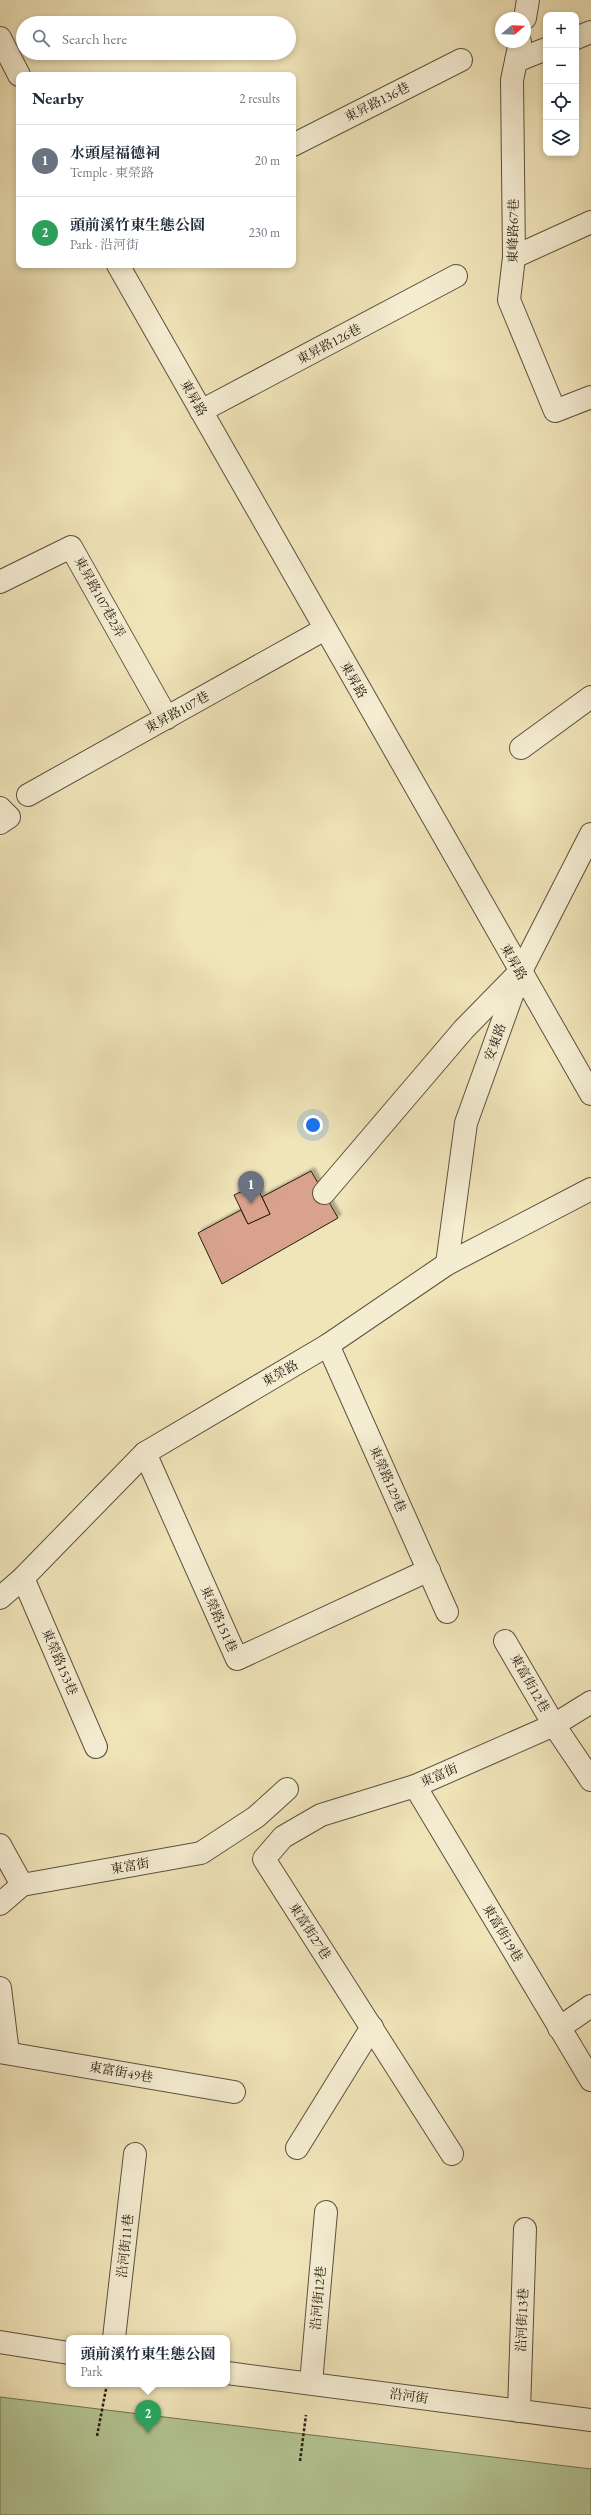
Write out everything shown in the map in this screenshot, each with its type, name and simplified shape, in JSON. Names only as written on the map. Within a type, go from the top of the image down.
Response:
[{"type":"street","points":[[526,12],[528,0]]},
{"type":"street","points":[[579,37],[591,32]]},
{"type":"street","points":[[0,38],[17,72]]},
{"type":"street","points":[[518,52],[543,49]]},
{"type":"street","name":"東峰路67巷","points":[[518,52],[512,80],[514,257],[509,300],[555,411],[591,397]]},
{"type":"street","name":"東昇路136巷","points":[[296,143],[461,60]]},
{"type":"street","points":[[514,257],[591,222]]},
{"type":"street","name":"東昇路","points":[[120,268],[520,973],[591,1094]]},
{"type":"street","name":"東昇路126巷","points":[[201,411],[456,276]]},
{"type":"street","name":"東昇路107巷2弄","points":[[0,582],[71,546],[167,718]]},
{"type":"street","name":"東昇路107巷","points":[[28,795],[325,629]]},
{"type":"street","points":[[521,748],[591,698]]},
{"type":"street","name":"安東路","points":[[447,1264],[466,1123],[520,973],[591,834]]},
{"type":"street","points":[[324,1194],[464,1029],[520,973]]},
{"type":"street","name":"東榮路","points":[[0,1598],[23,1578],[145,1453],[328,1345],[447,1264],[591,1189]]},
{"type":"street","name":"東榮路129巷","points":[[328,1345],[447,1612]]},
{"type":"street","name":"東榮路151巷","points":[[145,1453],[237,1658],[428,1570]]},
{"type":"street","name":"東榮路153巷","points":[[23,1578],[96,1747]]},
{"type":"street","name":"東富街12巷","points":[[505,1641],[554,1726],[591,1780]]},
{"type":"street","name":"東富街","points":[[283,1837],[321,1815],[415,1786],[554,1726],[591,1702]]},
{"type":"street","name":"東富街19巷","points":[[415,1786],[591,2080]]},
{"type":"street","name":"東富街","points":[[22,1885],[201,1853],[256,1817],[287,1789]]},
{"type":"street","name":"東富街27巷","points":[[283,1837],[264,1859],[452,2154]]},
{"type":"street","points":[[0,1845],[22,1885],[0,1904]]},
{"type":"street","name":"東富街49巷","points":[[0,1988],[4,2052],[234,2092]]},
{"type":"street","points":[[559,2028],[591,2006]]},
{"type":"street","points":[[297,2148],[372,2027]]},
{"type":"street","name":"沿河街11巷","points":[[114,2335],[135,2154]]},
{"type":"street","name":"沿河街12巷","points":[[311,2383],[326,2212]]},
{"type":"street","name":"沿河街13巷","points":[[518,2411],[525,2229]]},
{"type":"street","points":[[0,2342],[66,2353]]},
{"type":"street","name":"沿河街","points":[[230,2373],[591,2420]]},
{"type":"path","points":[[300,2461],[311,2383]]},
{"type":"path","points":[[97,2436],[106,2387]]},
{"type":"green space","points":[[0,2397],[591,2469],[591,2515],[0,2515]]},
{"type":"building","points":[[311,1171],[338,1218],[222,1284],[198,1233],[241,1210],[248,1224],[270,1214],[262,1197]]},
{"type":"building","points":[[256,1185],[270,1214],[248,1224],[234,1195]]},
{"type":"place","name":"水頭屋福德祠","points":[[251,1204]]},
{"type":"place","name":"頭前溪竹東生態公園","points":[[148,2433]]}]
